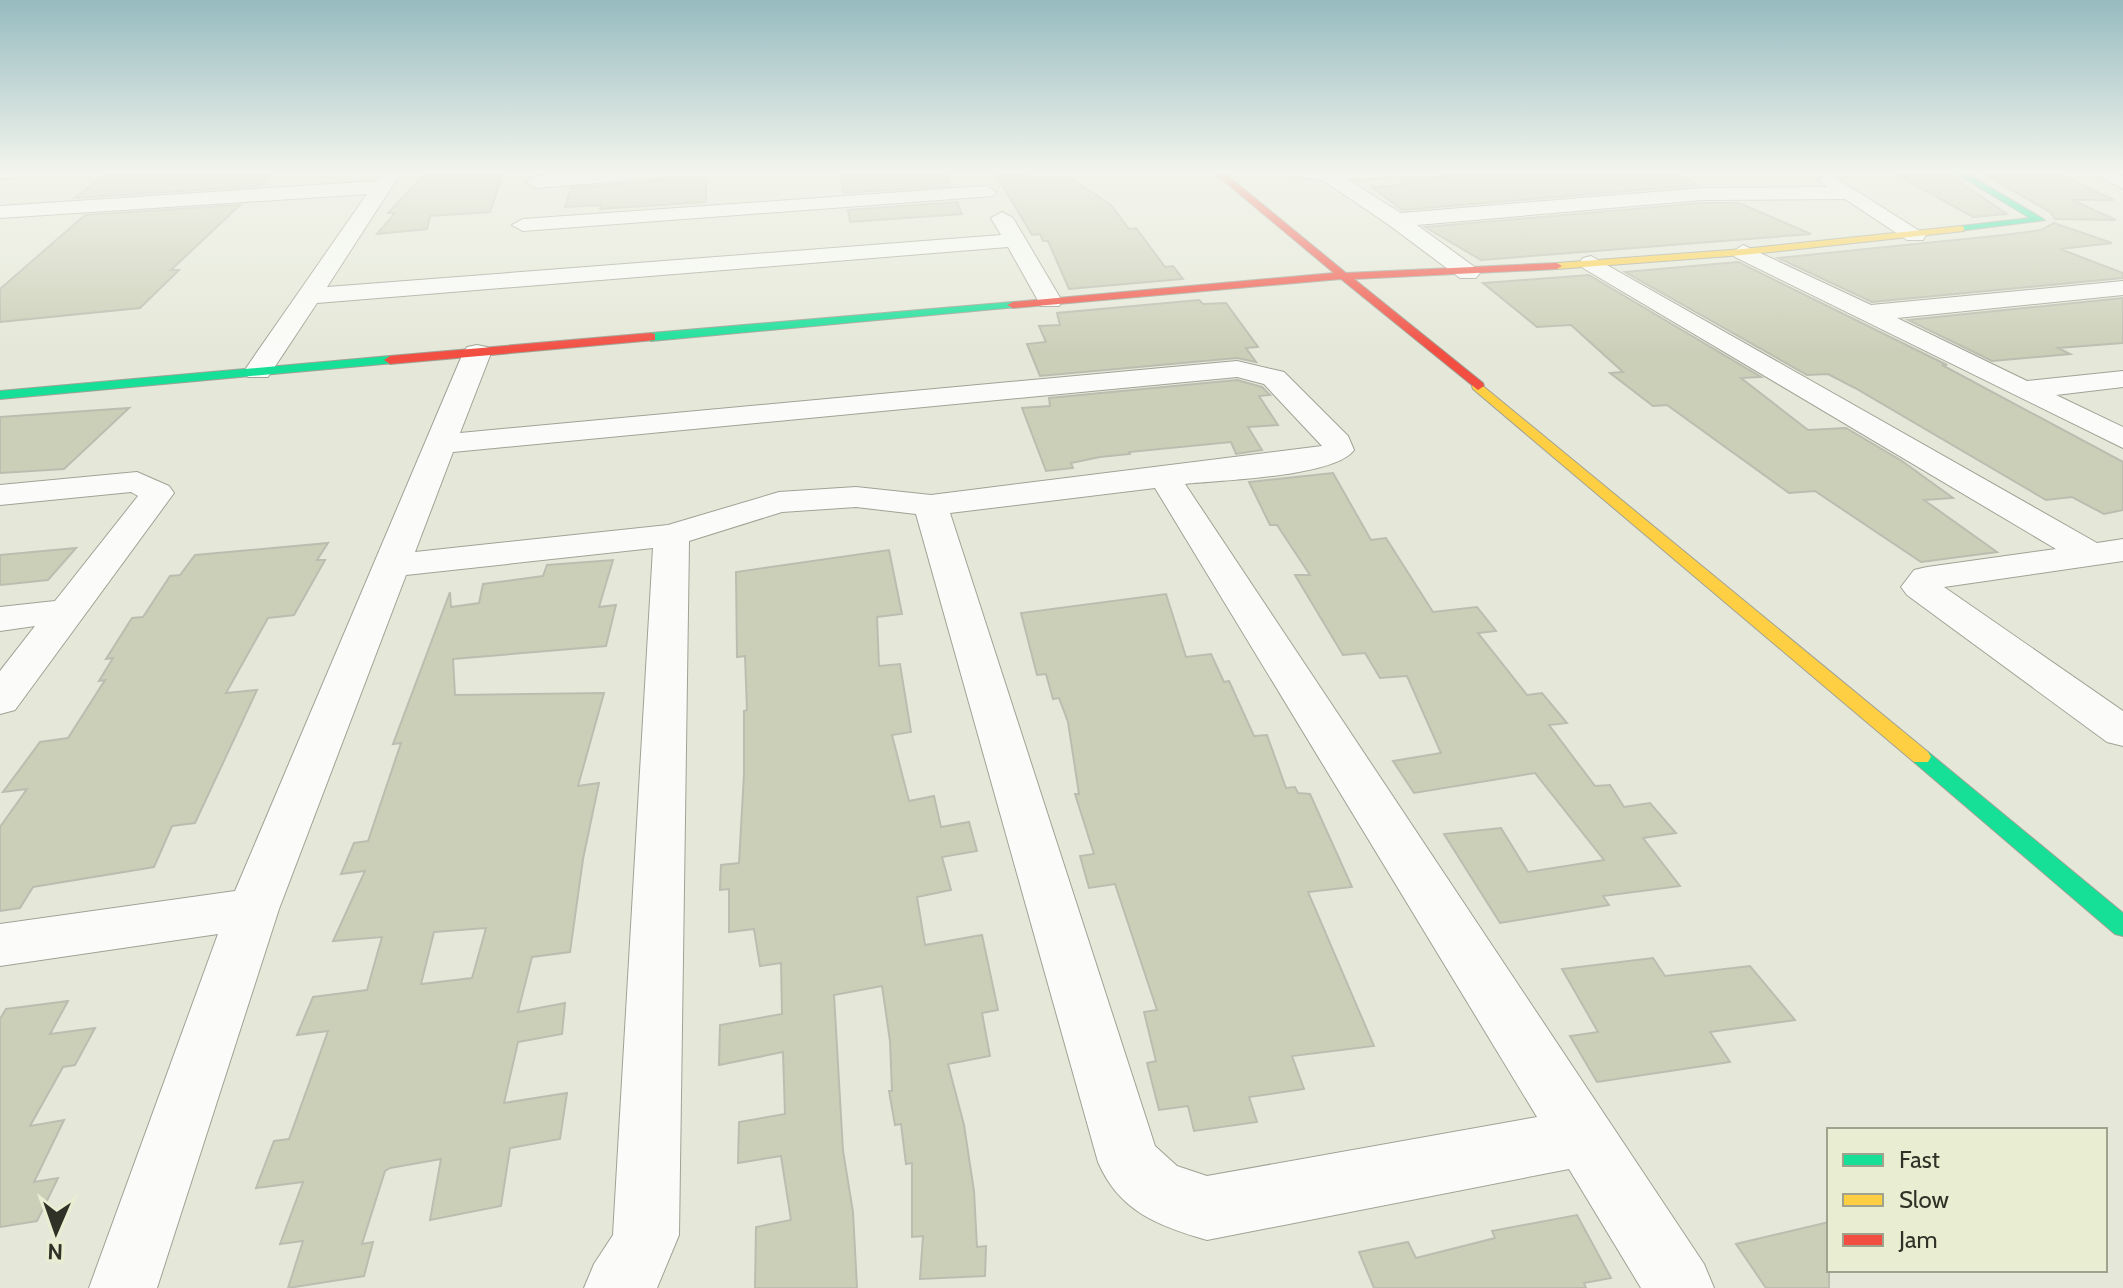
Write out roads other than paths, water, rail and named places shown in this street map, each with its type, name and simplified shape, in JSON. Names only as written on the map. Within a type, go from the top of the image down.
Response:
[{"type":"street","points":[[258,371],[353,231]]},
{"type":"street","points":[[504,280],[521,231]]},
{"type":"street","points":[[1010,231],[1050,301]]},
{"type":"street","points":[[1288,231],[1626,508],[2123,927]]},
{"type":"street","points":[[1412,231],[1468,273]]},
{"type":"street","points":[[1909,231],[1915,235]]},
{"type":"street","points":[[0,395],[1341,276],[1468,273],[1743,252],[1947,231]]},
{"type":"street","points":[[309,296],[1016,240]]},
{"type":"street","points":[[1743,252],[2123,439]]},
{"type":"street","points":[[1591,263],[2106,552]]},
{"type":"street","points":[[1869,313],[2123,288]]},
{"type":"street","points":[[123,1288],[253,909],[477,353]]},
{"type":"street","points":[[390,566],[671,535],[779,502],[856,497],[931,505],[1322,458],[1333,456],[1338,450],[1337,443],[1274,378],[1237,369],[441,444]]},
{"type":"street","points":[[2023,390],[2123,379]]},
{"type":"street","points":[[1165,478],[1680,1288]]},
{"type":"street","points":[[0,495],[137,482],[157,493],[0,700]]},
{"type":"street","points":[[931,505],[1129,1162],[1146,1185],[1171,1199],[1207,1208],[1584,1137]]},
{"type":"street","points":[[618,1288],[641,1253],[646,1235],[671,535]]},
{"type":"street","points":[[2106,552],[1927,578],[1920,587],[1942,606],[2123,732]]},
{"type":"street","points":[[0,619],[65,611]]},
{"type":"street","points":[[0,945],[253,909]]}]
